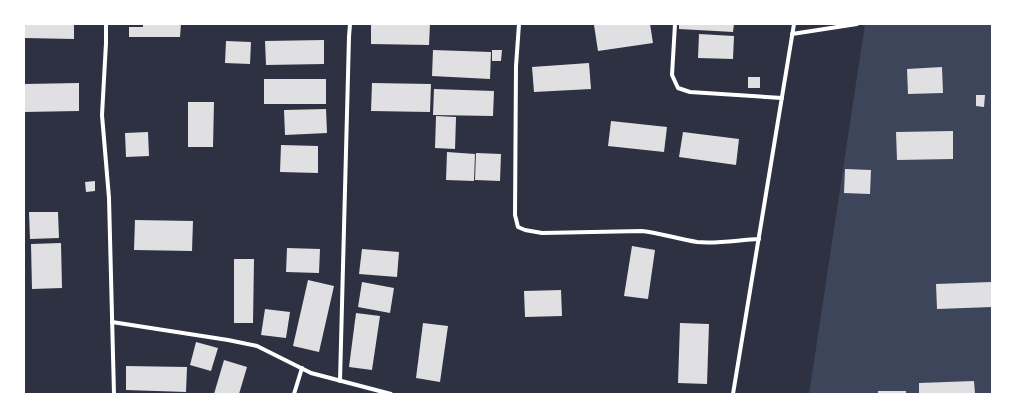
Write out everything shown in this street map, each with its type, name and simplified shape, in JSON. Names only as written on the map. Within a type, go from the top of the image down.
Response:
[{"type":"street","points":[[106,24],[102,115],[109,198],[114,394]]},
{"type":"street","points":[[340,381],[343,230],[350,24]]},
{"type":"street","points":[[519,24],[516,66],[515,215],[518,227],[525,230],[542,233],[642,231],[697,242],[759,239]]},
{"type":"street","points":[[675,24],[672,75],[678,88],[690,92],[782,98]]},
{"type":"street","points":[[733,394],[794,24]]},
{"type":"street","points":[[792,34],[857,24]]},
{"type":"street","points":[[112,322],[257,346],[311,373],[391,394]]},
{"type":"street","points":[[294,394],[302,368]]},
{"type":"shaded area","points":[[865,24],[992,24],[992,394],[809,394]]},
{"type":"building","points":[[24,24],[74,24],[74,39],[24,38]]},
{"type":"building","points":[[143,24],[181,24],[180,37],[129,37],[129,27],[143,27]]},
{"type":"building","points":[[371,24],[430,24],[429,45],[371,44]]},
{"type":"building","points":[[650,24],[653,43],[598,51],[594,25]]},
{"type":"building","points":[[679,24],[734,24],[733,32],[679,29]]},
{"type":"building","points":[[699,34],[734,36],[733,59],[698,58]]},
{"type":"building","points":[[324,40],[324,64],[266,65],[265,41]]},
{"type":"building","points":[[226,41],[251,42],[250,64],[225,63]]},
{"type":"building","points":[[433,50],[491,52],[490,79],[432,76]]},
{"type":"building","points":[[492,50],[502,50],[501,61],[492,61]]},
{"type":"building","points":[[589,63],[591,89],[534,92],[532,67]]},
{"type":"building","points":[[942,67],[943,93],[908,94],[907,69]]},
{"type":"building","points":[[748,77],[760,77],[760,88],[748,88]]},
{"type":"building","points":[[264,79],[326,79],[326,104],[264,104]]},
{"type":"building","points":[[79,83],[79,111],[24,112],[24,84]]},
{"type":"building","points":[[372,83],[431,84],[430,112],[371,111]]},
{"type":"building","points":[[434,89],[494,91],[493,116],[433,115]]},
{"type":"building","points":[[976,95],[985,95],[984,107],[976,106]]},
{"type":"building","points":[[188,102],[214,102],[213,147],[188,147]]},
{"type":"building","points":[[326,109],[327,133],[285,135],[284,110]]},
{"type":"building","points":[[436,116],[456,117],[455,149],[435,148]]},
{"type":"building","points":[[611,121],[667,127],[664,152],[608,146]]},
{"type":"building","points":[[953,131],[953,159],[897,160],[896,132]]},
{"type":"building","points":[[148,132],[149,156],[126,157],[125,133]]},
{"type":"building","points":[[683,132],[739,139],[736,165],[679,157]]},
{"type":"building","points":[[281,145],[318,146],[318,173],[280,172]]},
{"type":"building","points":[[447,152],[475,154],[474,181],[446,180]]},
{"type":"building","points":[[476,153],[501,154],[500,181],[475,180]]},
{"type":"building","points":[[845,169],[871,170],[870,194],[844,193]]},
{"type":"building","points":[[95,181],[95,191],[86,192],[85,182]]},
{"type":"building","points":[[29,212],[58,212],[59,238],[30,239]]},
{"type":"building","points":[[135,220],[193,221],[192,251],[134,250]]},
{"type":"building","points":[[61,243],[62,288],[32,289],[31,244]]},
{"type":"building","points":[[632,246],[655,250],[648,299],[624,296]]},
{"type":"building","points":[[287,248],[320,249],[319,273],[286,272]]},
{"type":"building","points":[[362,249],[399,252],[397,277],[359,274]]},
{"type":"building","points":[[234,259],[254,259],[253,323],[234,323]]},
{"type":"building","points":[[308,280],[334,286],[319,352],[293,346]]},
{"type":"building","points":[[362,282],[394,288],[390,313],[358,307]]},
{"type":"building","points":[[991,282],[992,307],[937,309],[936,284]]},
{"type":"building","points":[[561,290],[562,316],[525,317],[524,291]]},
{"type":"building","points":[[265,309],[290,312],[286,338],[261,335]]},
{"type":"building","points":[[356,313],[380,316],[372,370],[349,367]]},
{"type":"building","points":[[423,323],[448,326],[440,382],[416,378]]},
{"type":"building","points":[[680,323],[709,324],[707,384],[678,383]]},
{"type":"building","points":[[196,342],[218,348],[211,371],[190,365]]},
{"type":"building","points":[[224,360],[247,367],[239,394],[214,394]]},
{"type":"building","points":[[126,366],[187,367],[186,392],[126,390]]},
{"type":"building","points":[[974,381],[975,394],[919,394],[919,383]]},
{"type":"building","points":[[878,391],[906,391],[906,394],[878,394]]}]
